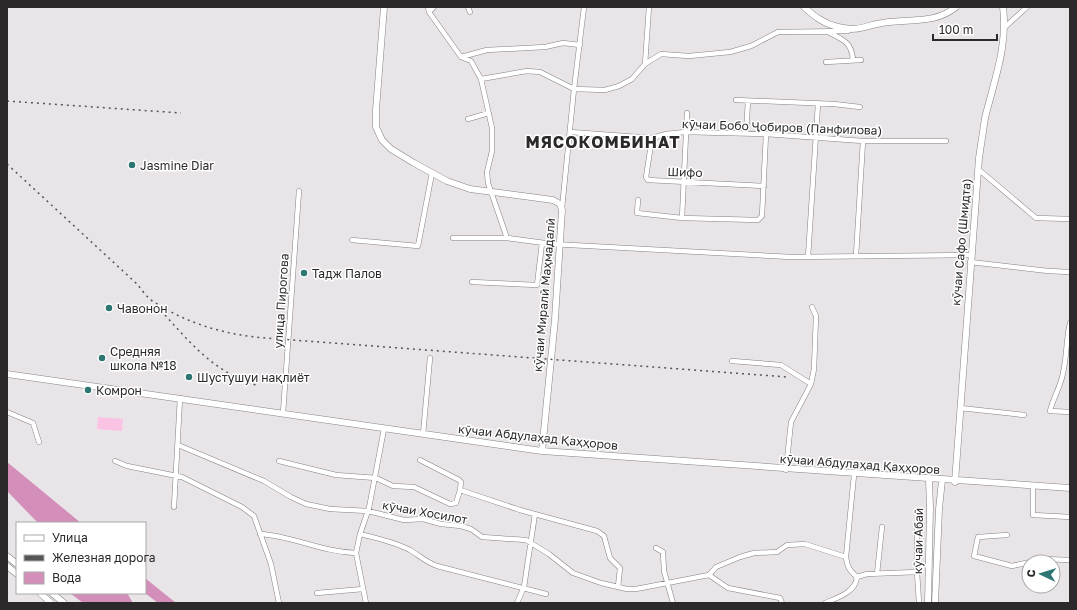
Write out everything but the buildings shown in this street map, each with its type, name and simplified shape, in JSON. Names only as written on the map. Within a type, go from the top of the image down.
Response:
[{"type":"main road","name":"кӯчаи Миралӣ Маҳмадалӣ","points":[[384,7],[376,127],[382,140],[391,149],[447,181],[470,189],[553,200],[560,204],[562,210],[560,244],[542,451]]},
{"type":"main road","points":[[804,7],[825,22],[836,27],[858,30],[882,23],[920,21],[937,17],[956,7]]},
{"type":"main road","name":"кӯчаи Сафо (Шмидта)","points":[[955,482],[970,259],[978,169],[985,120],[1003,51],[1005,27],[1003,7]]},
{"type":"main road","name":"кӯчаи Абдулаҳад Қаҳҳоров","points":[[7,374],[542,451],[955,482],[1070,488]]},
{"type":"main road","name":"кӯчаи Абаӣ","points":[[928,603],[930,508],[929,479]]},
{"type":"main road","name":"кӯчаи Абаӣ","points":[[935,603],[939,509],[942,480]]},
{"type":"main road","points":[[7,556],[16,563]]},
{"type":"main road","points":[[7,566],[16,573]]},
{"type":"main road","points":[[41,594],[51,603]]},
{"type":"main road","points":[[53,594],[64,603]]},
{"type":"street","points":[[434,7],[429,10],[461,57],[471,61],[481,79],[492,128],[492,151],[487,172],[491,192],[507,238]]},
{"type":"street","points":[[468,7],[470,12]]},
{"type":"street","points":[[562,210],[584,7]]},
{"type":"street","points":[[645,64],[649,7]]},
{"type":"street","points":[[1005,27],[1027,7]]},
{"type":"street","points":[[481,79],[528,71],[540,72],[574,89],[605,90],[619,86],[632,79],[645,64],[662,54],[689,56],[730,52],[751,46],[778,32],[828,32],[858,30]]},
{"type":"street","points":[[828,32],[845,41],[852,50],[853,60]]},
{"type":"street","points":[[461,57],[486,50],[545,47],[563,43],[580,45]]},
{"type":"street","points":[[826,62],[861,60]]},
{"type":"street","points":[[736,100],[834,104],[860,107]]},
{"type":"street","points":[[746,134],[748,101]]},
{"type":"street","points":[[808,257],[818,104]]},
{"type":"street","points":[[468,119],[489,113]]},
{"type":"street","points":[[682,218],[685,182],[686,113]]},
{"type":"street","name":"кӯчаи Бобо Ҷобиров (Панфилова)","points":[[570,132],[652,138],[666,134],[685,132],[766,134],[862,141],[946,141]]},
{"type":"street","points":[[638,200],[637,213],[682,218],[758,220],[762,216],[766,134]]},
{"type":"street","name":"Шифо","points":[[652,138],[647,179],[650,181],[764,186]]},
{"type":"street","points":[[856,256],[862,141]]},
{"type":"street","points":[[978,169],[1036,218],[1070,219]]},
{"type":"street","points":[[352,240],[418,246],[432,173]]},
{"type":"street","name":"улица Пирогова","points":[[283,413],[299,191]]},
{"type":"street","points":[[453,238],[507,238],[542,243],[711,254],[970,259],[1048,271],[1070,272]]},
{"type":"street","points":[[472,282],[537,286],[542,243]]},
{"type":"street","points":[[786,470],[791,422],[811,384],[814,369],[816,316],[812,307]]},
{"type":"street","points":[[1070,322],[1066,339],[1063,373],[1050,411],[1070,412]]},
{"type":"street","points":[[423,434],[430,358]]},
{"type":"street","points":[[732,361],[780,365],[811,384]]},
{"type":"street","points":[[174,507],[180,398]]},
{"type":"street","points":[[960,408],[1024,415]]},
{"type":"street","points":[[7,412],[33,422],[39,442]]},
{"type":"street","points":[[366,603],[356,553],[376,478],[384,429]]},
{"type":"street","name":"кӯчаи Хосилот","points":[[178,445],[264,481],[306,504],[330,510],[368,511],[404,520],[423,519],[436,523],[460,526],[482,537],[525,539],[549,554],[573,573],[588,580],[632,590],[709,574],[716,567],[740,557],[754,553],[777,552],[787,545],[805,544],[846,557]]},
{"type":"street","points":[[279,461],[336,475],[376,478],[393,486],[414,487],[450,504],[456,503],[461,482],[420,460]]},
{"type":"street","points":[[115,461],[127,466],[182,477],[242,507],[254,516],[269,559],[279,603]]},
{"type":"street","points":[[854,474],[846,557],[850,572],[857,577],[877,574],[917,572]]},
{"type":"street","points":[[1033,487],[1033,515],[1070,517]]},
{"type":"street","points":[[460,490],[536,514],[588,528],[604,536],[610,558],[620,568],[618,587]]},
{"type":"street","points":[[517,603],[524,587],[536,514]]},
{"type":"street","points":[[917,525],[917,572],[919,603]]},
{"type":"street","points":[[877,574],[882,527]]},
{"type":"street","points":[[260,534],[274,535],[339,552],[356,553]]},
{"type":"street","points":[[360,534],[398,544],[412,551],[427,562],[437,566],[524,587],[546,594]]},
{"type":"street","points":[[1007,535],[978,537],[974,556],[1012,566],[1044,559],[1070,560]]},
{"type":"street","points":[[656,548],[663,552],[664,571],[673,603]]},
{"type":"street","points":[[709,574],[728,588],[780,598],[782,603]]},
{"type":"street","points":[[825,603],[846,594],[857,583],[857,577]]},
{"type":"street","points":[[317,592],[363,589]]},
{"type":"shaded area","points":[[98,417],[123,419],[122,431],[97,429]]},
{"type":"water","points":[[7,462],[80,522],[37,522],[7,491]]},
{"type":"water","points":[[146,579],[176,603],[158,603],[146,594]]},
{"type":"water","points":[[71,594],[128,594],[133,603],[83,603]]},
{"type":"railway","points":[[7,101],[181,113]]},
{"type":"railway","points":[[7,164],[137,284],[151,300],[180,316],[222,331],[266,338],[787,377]]},
{"type":"railway","points":[[157,306],[189,342],[213,363],[226,372],[256,385]]},
{"type":"place","name":"Jasmine Diar","points":[[132,165]]},
{"type":"place","name":"Тадж Палов","points":[[304,273]]},
{"type":"place","name":"Чавонон","points":[[109,308]]},
{"type":"place","name":"Средняя школа №18","points":[[102,358]]},
{"type":"place","name":"Шустушуи нақлиёт","points":[[189,377]]},
{"type":"place","name":"Комрон","points":[[88,390]]},
{"type":"district","name":"МЯСОКОМБИНАТ","points":[[603,142]]}]
